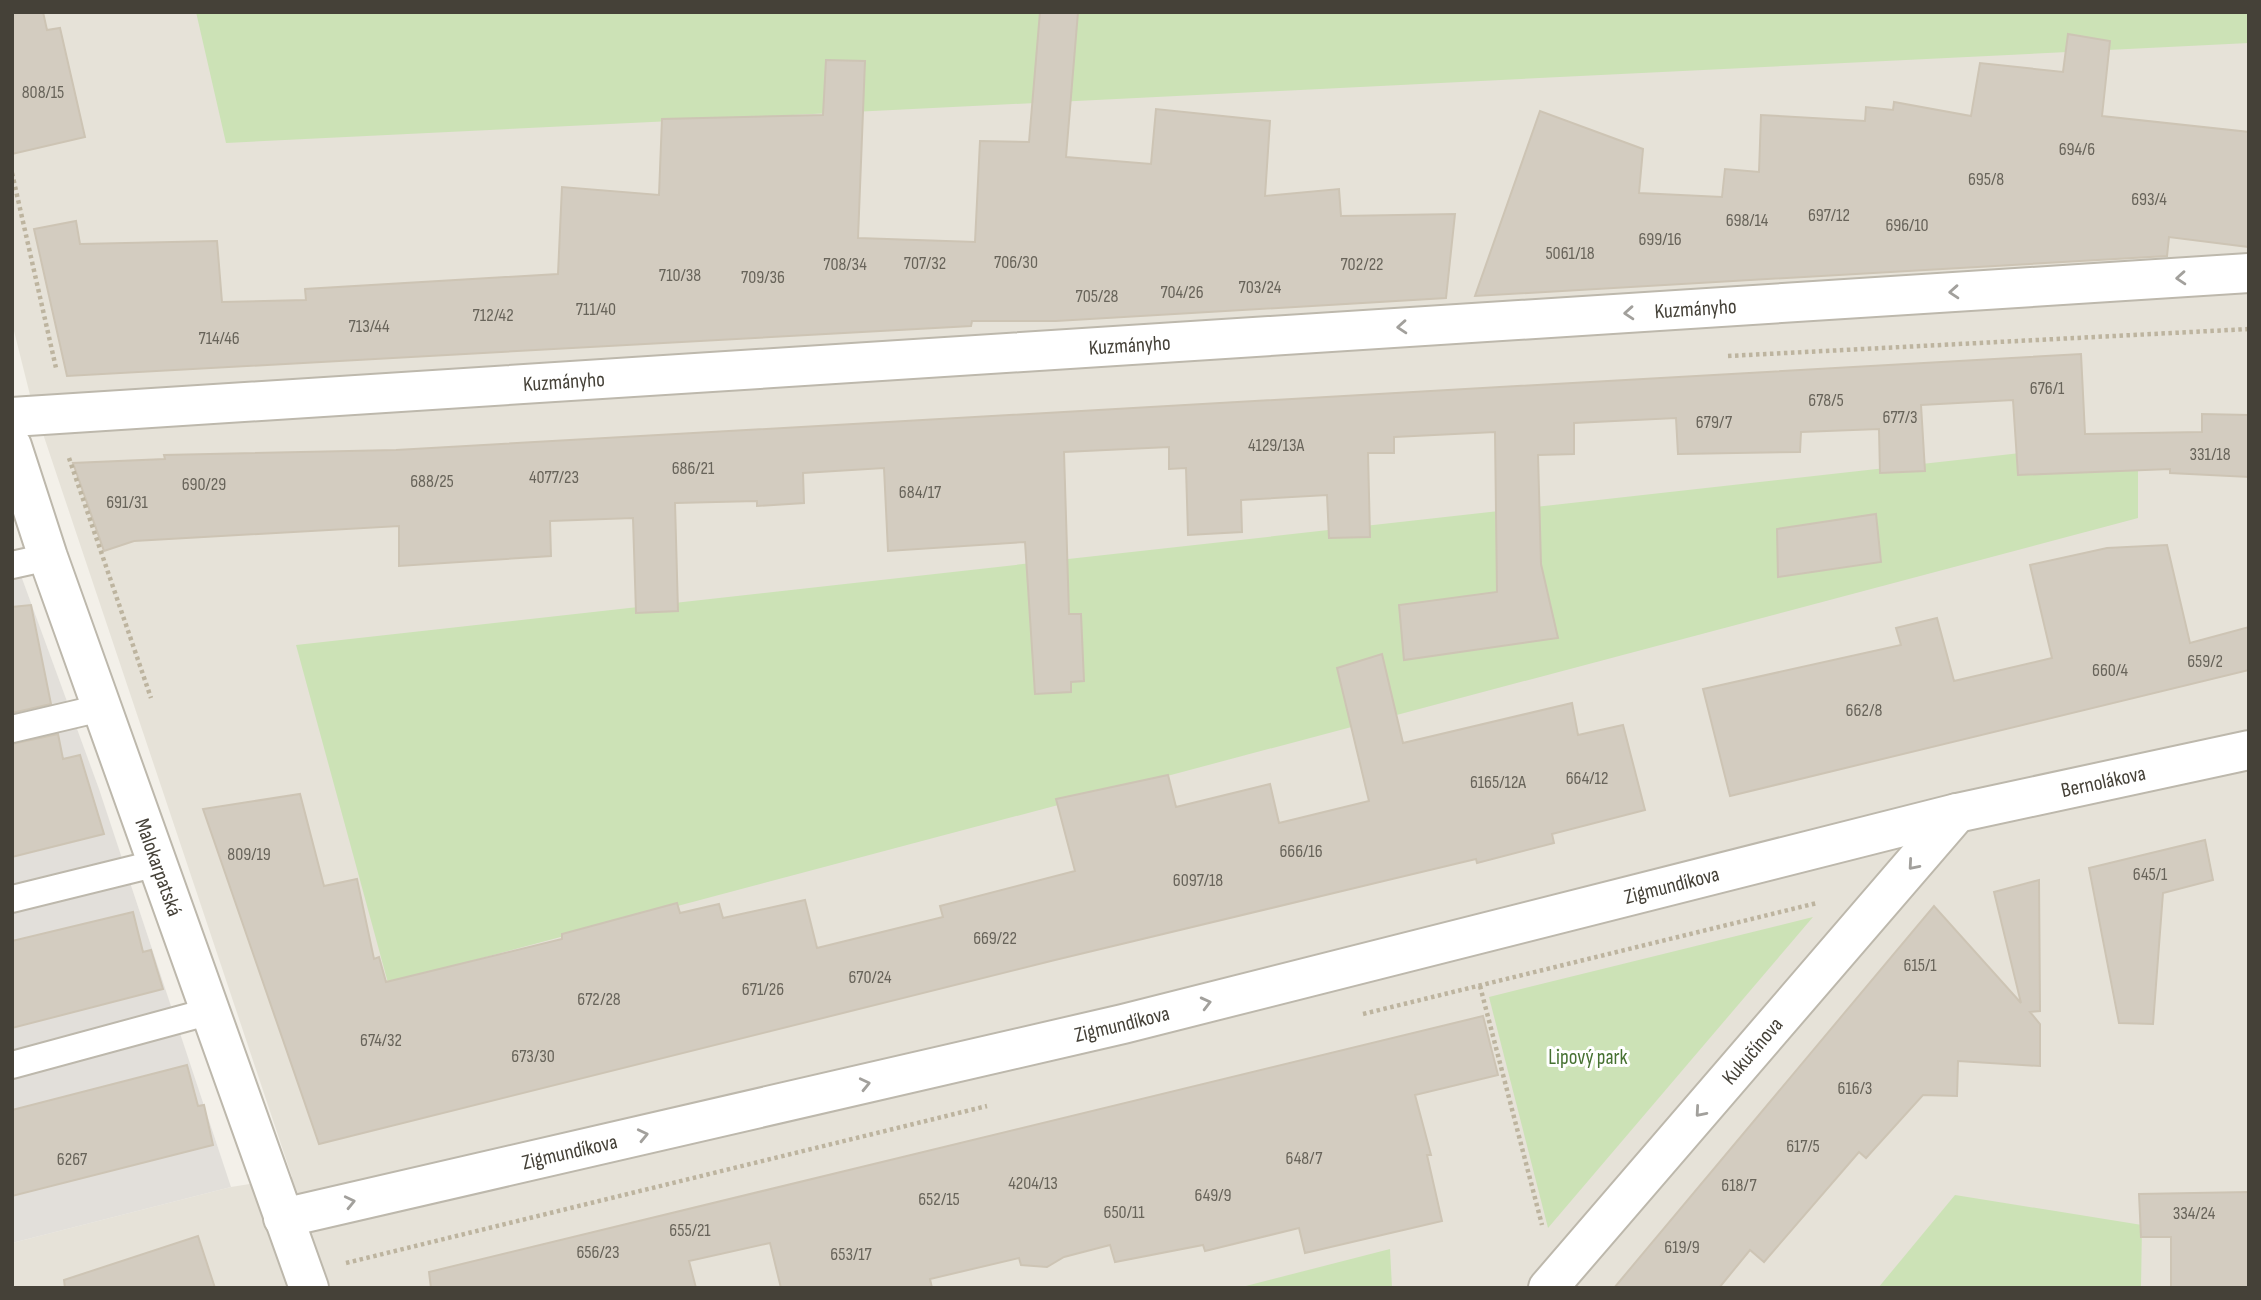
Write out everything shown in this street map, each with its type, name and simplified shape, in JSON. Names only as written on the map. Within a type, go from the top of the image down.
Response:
[{"type":"street","name":"Kuzmányho","points":[[12,417],[2249,273]]},
{"type":"street","name":"Malokarpatská","points":[[12,446],[30,561],[101,708],[309,1288]]},
{"type":"street","name":"Bernolákova","points":[[1957,813],[2249,750]]},
{"type":"street","name":"Zigmundíkova","points":[[284,1218],[1123,1024],[1957,813]]},
{"type":"street","name":"Kukučínova","points":[[1548,1288],[1957,813]]},
{"type":"lane","points":[[12,729],[101,708]]},
{"type":"lane","points":[[12,899],[158,863]]},
{"type":"lane","points":[[12,1065],[211,1011]]},
{"type":"path","points":[[12,173],[68,412],[64,442],[153,705]]},
{"type":"path","points":[[1480,986],[1542,1226]]},
{"type":"path","points":[[325,1208],[349,1276]]},
{"type":"shaded area","points":[[12,12],[2249,12],[2249,1288],[12,1288],[12,1243],[231,1187],[292,1177],[30,395],[12,323]]},
{"type":"shaded area","points":[[12,551],[99,789],[231,1187],[12,1243]]},
{"type":"green space","points":[[196,12],[2249,12],[2249,43],[226,143]]},
{"type":"green space","points":[[2138,440],[2138,518],[388,983],[296,645]]},
{"type":"green space","name":"Lipový park","points":[[1813,917],[1548,1228],[1489,997]]},
{"type":"green space","points":[[1955,1195],[2142,1225],[2141,1288],[1878,1288]]},
{"type":"green space","points":[[1390,1249],[1392,1288],[1238,1288]]},
{"type":"building","points":[[12,12],[43,12],[47,30],[60,28],[85,137],[12,154]]},
{"type":"building","points":[[1040,12],[1078,12],[1066,157],[1151,164],[1156,109],[1270,121],[1265,196],[1339,189],[1341,216],[1455,214],[1446,298],[1056,321],[972,321],[971,326],[67,376],[34,229],[76,221],[80,244],[217,241],[222,302],[306,300],[305,289],[558,274],[562,187],[659,195],[662,119],[823,115],[826,60],[865,61],[858,238],[975,242],[980,141],[1029,142]]},
{"type":"building","points":[[2068,34],[2110,41],[2102,116],[2249,132],[2249,247],[2169,237],[2167,256],[1475,296],[1540,111],[1643,149],[1639,193],[1722,197],[1725,169],[1759,172],[1761,115],[1865,121],[1866,107],[1893,110],[1894,102],[1971,116],[1980,63],[2063,72]]},
{"type":"building","points":[[2081,354],[2085,434],[2202,432],[2202,414],[2249,415],[2249,477],[2170,473],[2170,469],[2018,475],[2013,400],[1921,405],[1925,471],[1880,473],[1879,429],[1801,432],[1800,452],[1678,454],[1676,418],[1574,423],[1574,454],[1538,455],[1541,564],[1558,638],[1404,660],[1399,605],[1497,592],[1495,432],[1394,437],[1394,453],[1368,453],[1370,537],[1329,538],[1327,495],[1241,500],[1242,532],[1188,535],[1186,468],[1169,469],[1169,447],[1064,452],[1069,614],[1081,614],[1084,681],[1071,682],[1071,692],[1035,694],[1025,542],[888,551],[884,468],[803,473],[804,503],[757,506],[757,501],[675,503],[678,611],[636,613],[633,518],[550,521],[551,556],[399,566],[399,526],[134,541],[104,551],[73,463],[165,459],[164,455],[396,450]]},
{"type":"building","points":[[1876,514],[1881,562],[1778,577],[1777,529]]},
{"type":"building","points":[[2167,545],[2190,643],[2249,627],[2249,670],[1730,796],[1703,689],[1901,645],[1896,628],[1937,618],[1954,681],[2052,658],[2030,565],[2107,548]]},
{"type":"building","points":[[31,605],[51,704],[12,713],[12,607]]},
{"type":"building","points":[[1382,654],[1403,743],[1572,703],[1578,735],[1623,725],[1645,810],[1552,834],[1554,843],[1477,863],[1476,859],[1055,960],[319,1144],[203,809],[300,794],[324,886],[357,879],[374,959],[379,957],[386,982],[562,939],[562,934],[677,903],[680,913],[719,904],[723,918],[805,900],[817,948],[943,917],[940,906],[1075,871],[1056,799],[1168,775],[1176,807],[1270,784],[1279,823],[1369,801],[1337,668]]},
{"type":"building","points":[[58,734],[63,759],[80,755],[104,834],[12,857],[12,744]]},
{"type":"building","points":[[2205,840],[2213,880],[2163,893],[2153,1024],[2119,1023],[2089,868]]},
{"type":"building","points":[[2039,880],[2040,1011],[2030,1012],[2040,1024],[2040,1066],[1958,1061],[1957,1096],[1923,1095],[1866,1158],[1859,1152],[1764,1262],[1750,1250],[1719,1288],[1614,1288],[1934,906],[2021,1003],[1994,892]]},
{"type":"building","points":[[133,912],[143,952],[151,950],[163,989],[12,1028],[12,941]]},
{"type":"building","points":[[1483,1016],[1498,1075],[1415,1095],[1431,1155],[1427,1155],[1442,1221],[1305,1253],[1299,1228],[1205,1251],[1203,1245],[1115,1262],[1110,1245],[1064,1257],[1047,1267],[1021,1265],[1019,1258],[930,1279],[932,1288],[781,1288],[770,1243],[689,1261],[696,1288],[431,1288],[429,1272]]},
{"type":"building","points":[[187,1065],[198,1106],[204,1105],[213,1145],[12,1196],[12,1110]]},
{"type":"building","points":[[2249,1192],[2249,1288],[2171,1288],[2171,1237],[2141,1237],[2139,1194]]},
{"type":"building","points":[[198,1236],[215,1288],[65,1288],[64,1280]]}]
